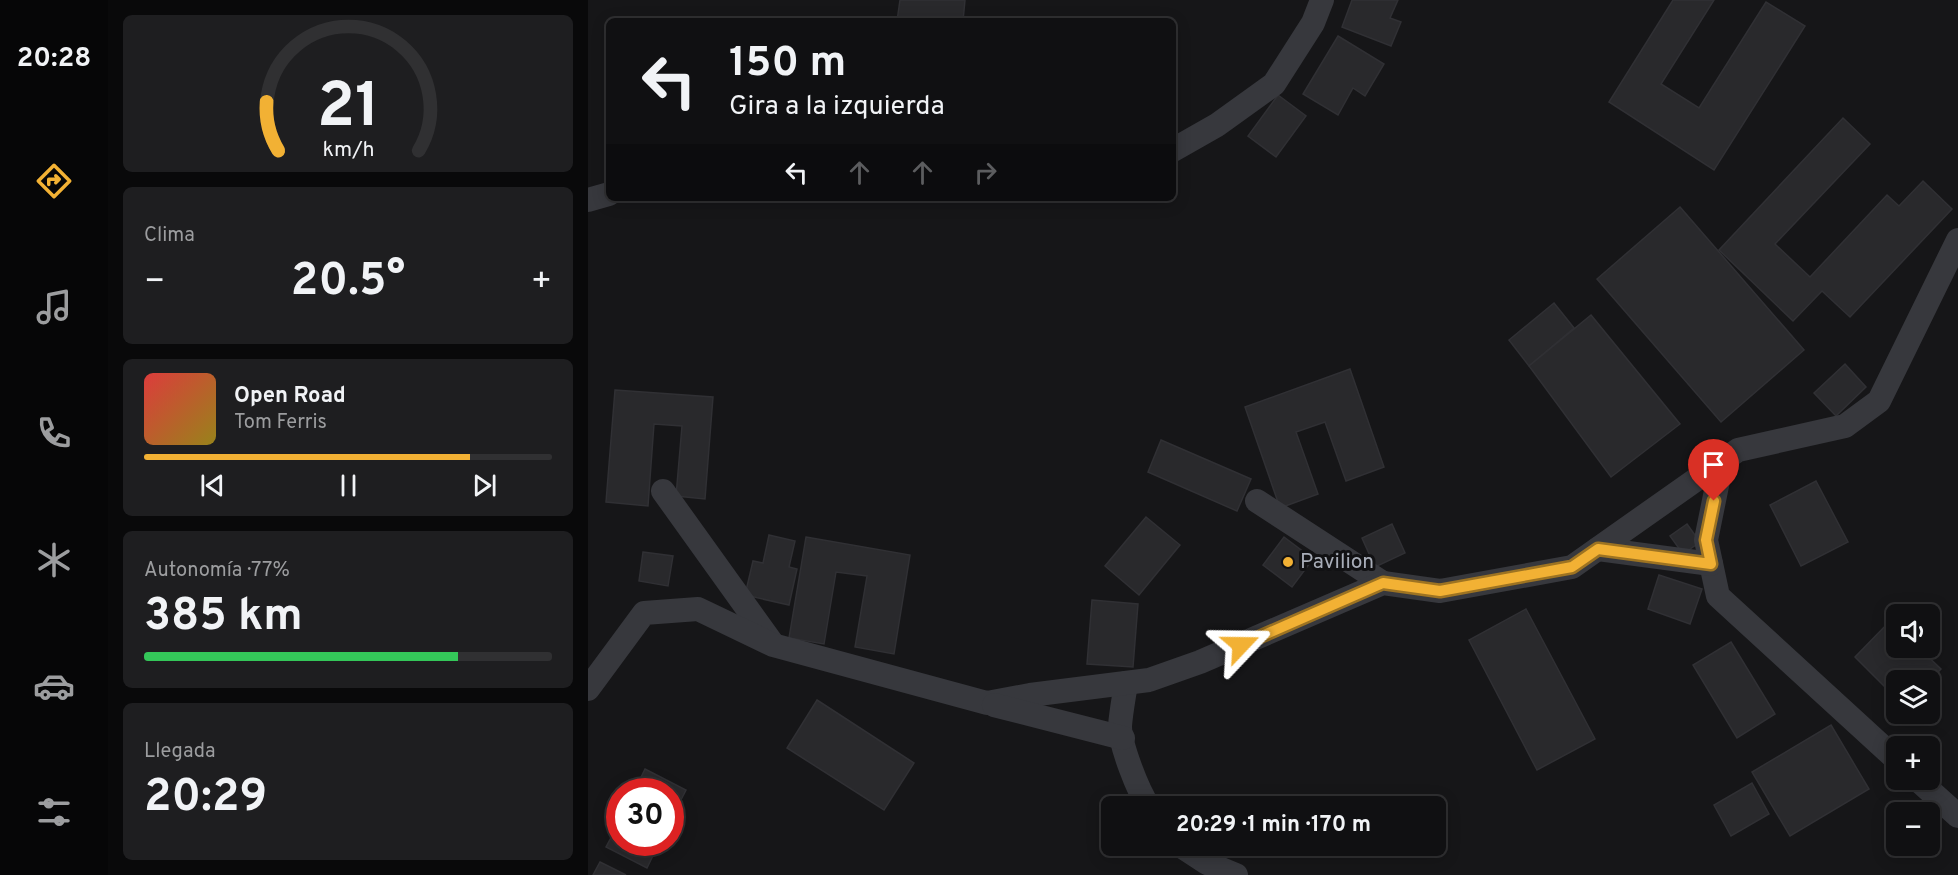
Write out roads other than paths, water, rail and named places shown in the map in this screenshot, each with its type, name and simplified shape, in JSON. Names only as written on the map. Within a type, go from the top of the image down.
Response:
[{"type":"street","points":[[1176,148],[1218,125],[1274,84],[1312,23],[1322,0]]},
{"type":"street","points":[[588,200],[606,195]]},
{"type":"street","points":[[1257,501],[1383,583],[1440,591],[1572,567],[1738,450],[1845,426],[1879,401],[1958,240]]},
{"type":"street","points":[[1722,461],[1706,540],[1718,596],[1886,750]]},
{"type":"street","points":[[663,491],[773,645]]},
{"type":"street","points":[[1598,549],[1711,564]]},
{"type":"street","points":[[987,703],[1030,695],[1149,680],[1200,662],[1383,583]]},
{"type":"street","points":[[588,689],[644,613],[698,609],[773,645],[1122,738]]},
{"type":"street","points":[[1126,683],[1120,728],[1126,754],[1143,796]]},
{"type":"street","points":[[1929,790],[1958,816]]},
{"type":"street","points":[[1196,856],[1236,875]]},
{"type":"place","name":"Pavilion","points":[[1288,562]]}]
